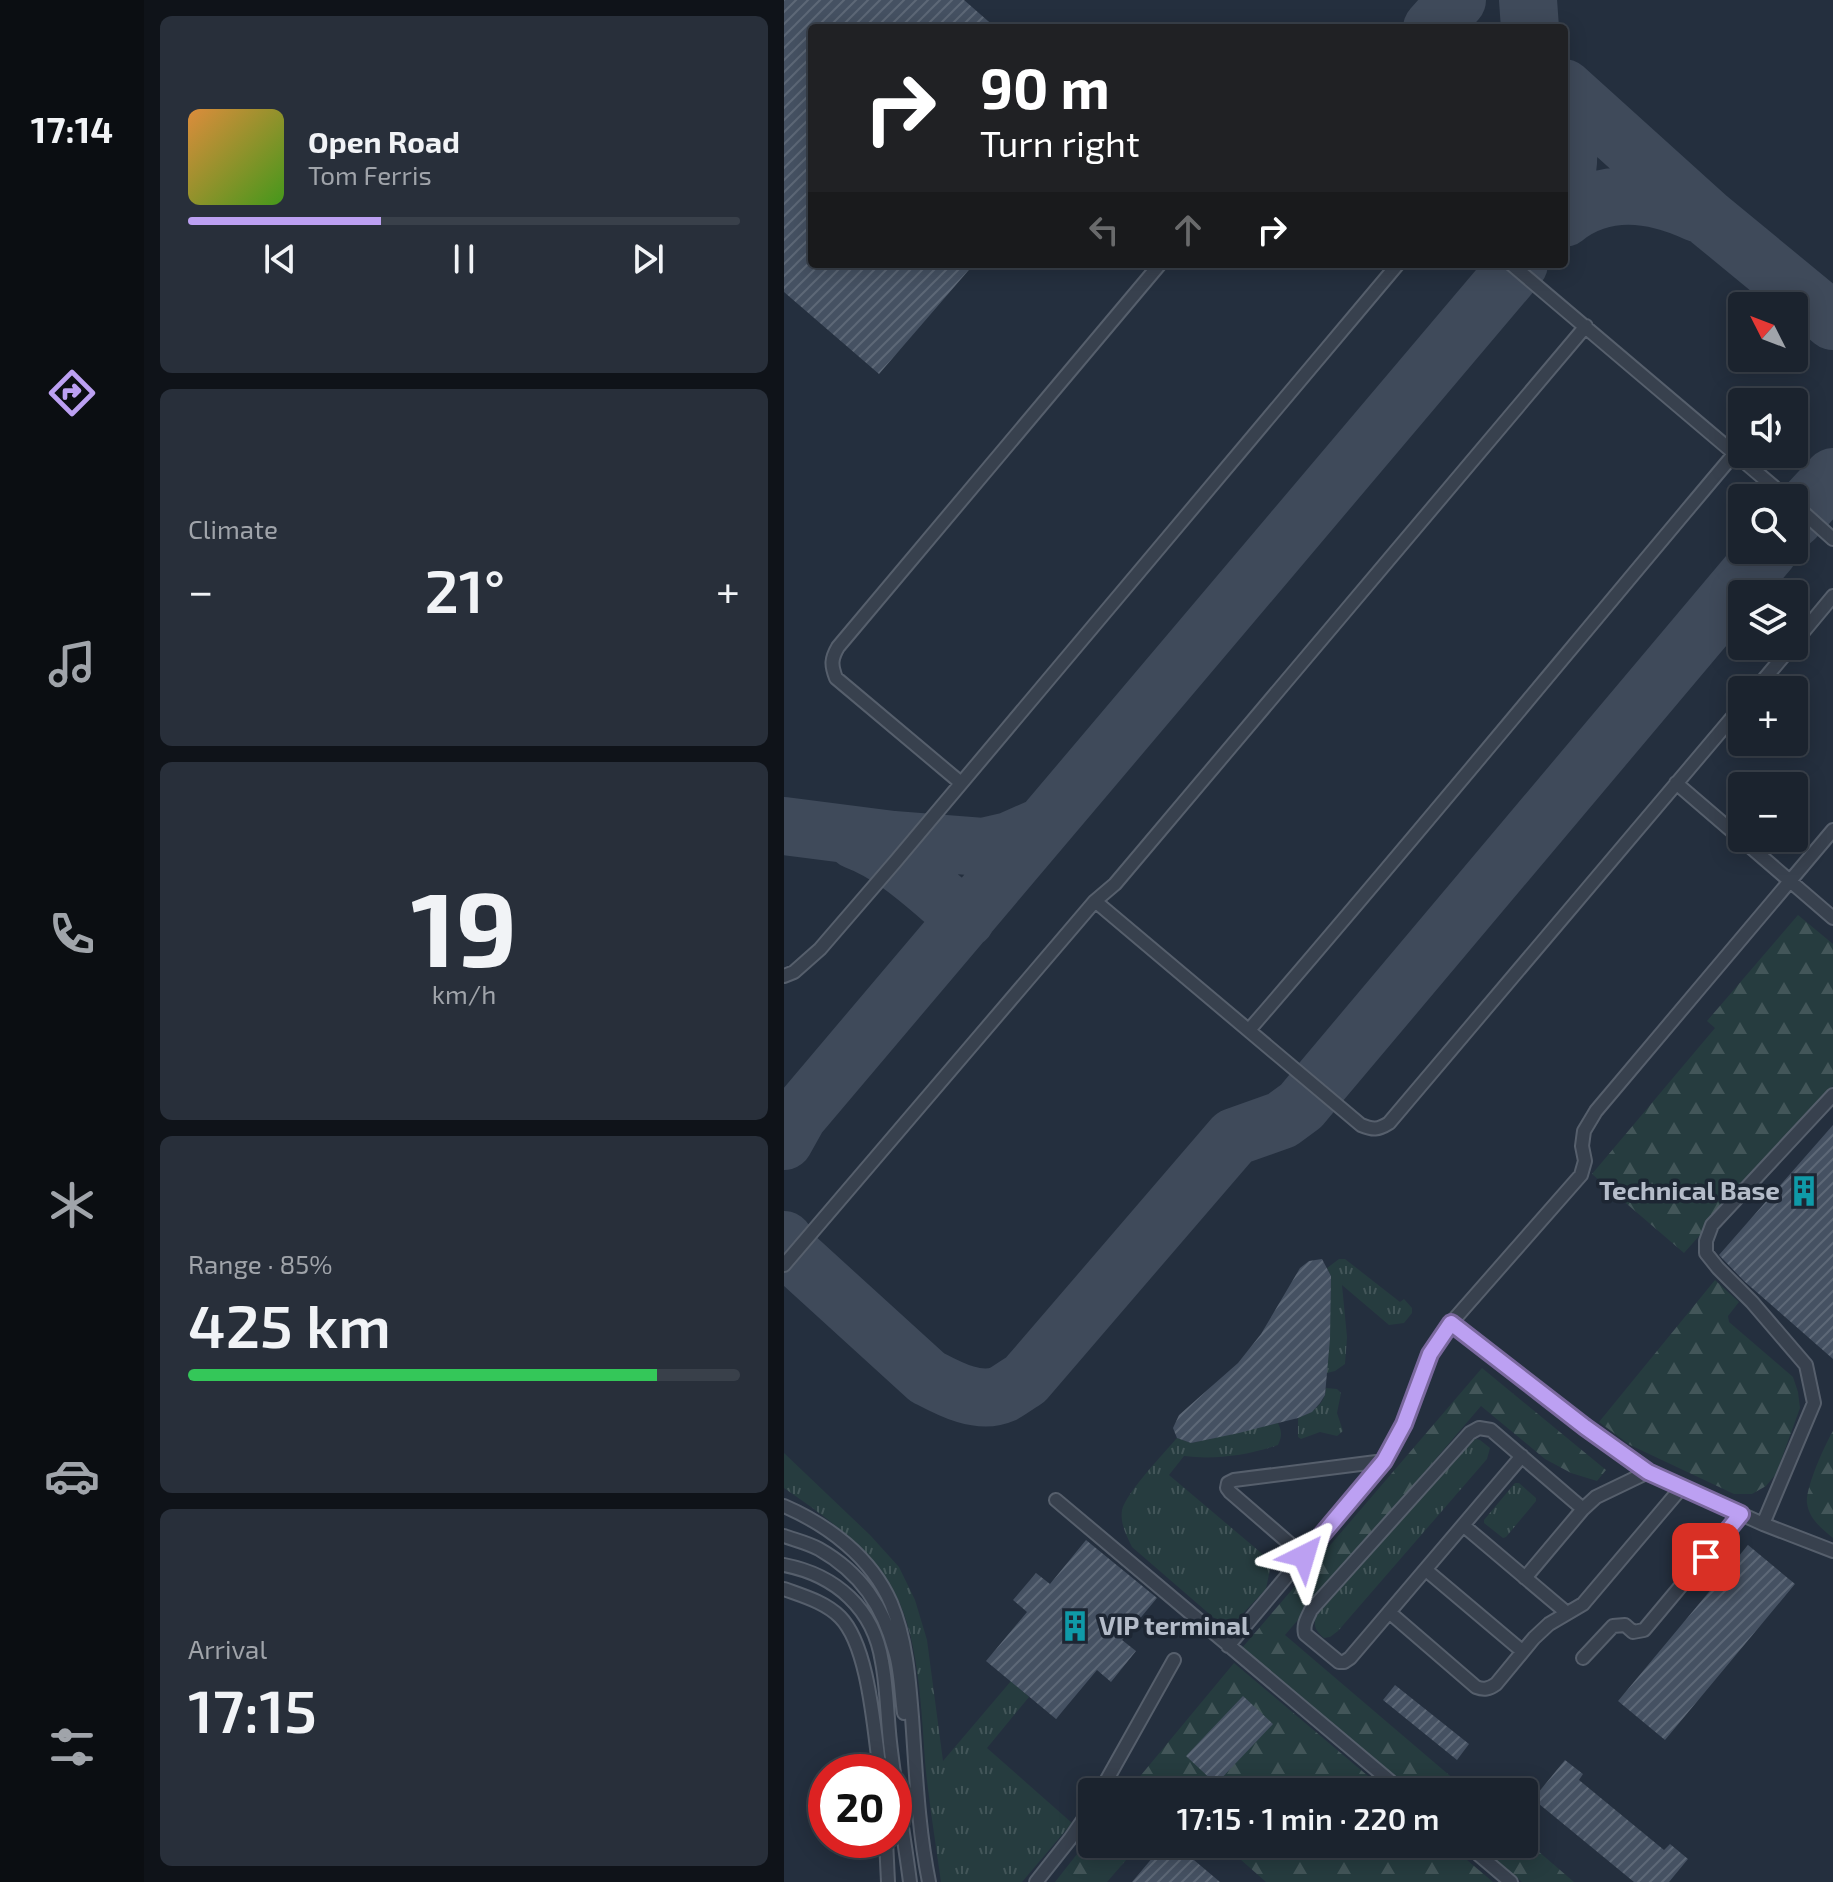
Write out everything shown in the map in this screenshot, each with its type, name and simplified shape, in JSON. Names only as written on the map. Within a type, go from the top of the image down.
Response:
[{"type":"lane","points":[[961,783],[836,678],[832,658],[838,647],[1157,268]]},
{"type":"lane","points":[[784,976],[794,972],[820,949],[1395,268]]},
{"type":"lane","points":[[1516,268],[1728,447]]},
{"type":"lane","points":[[784,1265],[1095,901],[1115,884],[1586,326]]},
{"type":"lane","points":[[1249,1030],[1728,461]]},
{"type":"lane","points":[[1752,468],[1771,484]]},
{"type":"lane","points":[[1808,517],[1833,539]]},
{"type":"lane","points":[[1808,626],[1833,596]]},
{"type":"lane","points":[[1767,676],[1780,660]]},
{"type":"lane","points":[[1095,901],[1361,1125],[1379,1129],[1389,1123],[1728,722]]},
{"type":"lane","points":[[1676,783],[1833,918]]},
{"type":"lane","points":[[1228,1646],[1384,1461],[1404,1424],[1430,1354],[1451,1323],[1581,1175],[1585,1161],[1582,1146],[1584,1131],[1596,1111],[1833,830]]},
{"type":"lane","points":[[1763,1524],[1814,1403],[1806,1365],[1718,1268],[1706,1253],[1706,1241],[1712,1225],[1833,1095]]},
{"type":"lane","points":[[1451,1323],[1648,1472],[1763,1524],[1833,1551]]},
{"type":"lane","points":[[1522,1456],[1350,1658],[1339,1662],[1305,1634],[1304,1627],[1311,1610],[1470,1433],[1479,1428],[1491,1430],[1522,1456],[1583,1509]]},
{"type":"lane","points":[[1304,1556],[1230,1492],[1228,1483],[1384,1461]]},
{"type":"lane","points":[[1525,1578],[1596,1497],[1648,1472]]},
{"type":"lane","points":[[1389,1612],[1476,1687],[1490,1689],[1549,1624],[1583,1604],[1682,1487]]},
{"type":"lane","points":[[784,1496],[825,1526],[865,1562],[890,1601],[904,1641],[922,1851]]},
{"type":"lane","points":[[1056,1500],[1386,1778]]},
{"type":"lane","points":[[784,1506],[825,1526]]},
{"type":"lane","points":[[1583,1658],[1613,1626],[1625,1625],[1633,1632],[1644,1630],[1741,1514]]},
{"type":"lane","points":[[1464,1526],[1567,1613]]},
{"type":"lane","points":[[784,1536],[817,1548],[839,1563],[863,1585],[880,1609],[896,1653],[922,1851],[929,1882]]},
{"type":"lane","points":[[784,1565],[796,1567],[835,1585],[851,1597],[872,1626],[882,1659],[890,1743],[910,1882]]},
{"type":"lane","points":[[1426,1570],[1522,1651]]},
{"type":"lane","points":[[784,1589],[811,1598],[841,1618],[859,1650],[877,1754]]},
{"type":"lane","points":[[1108,1778],[1174,1660]]},
{"type":"lane","points":[[1036,1882],[1078,1827]]},
{"type":"lane","points":[[887,1858],[888,1882]]},
{"type":"lane","points":[[1483,1858],[1511,1882]]},
{"type":"green space","points":[[1798,915],[1833,944],[1833,1086],[1684,1253],[1592,1174],[1715,1028],[1707,1021]]},
{"type":"green space","points":[[1339,1259],[1345,1259],[1400,1302],[1404,1299],[1412,1308],[1412,1313],[1404,1323],[1389,1325],[1342,1285],[1347,1337],[1345,1364],[1327,1373],[1331,1276],[1327,1268]]},
{"type":"green space","points":[[1715,1280],[1739,1302],[1728,1316],[1729,1322],[1793,1377],[1798,1392],[1800,1408],[1776,1474],[1766,1486],[1752,1494],[1734,1494],[1630,1445],[1599,1422]]},
{"type":"green space","points":[[1482,1368],[1606,1470],[1597,1481],[1571,1473],[1545,1459],[1481,1406],[1285,1635],[1453,1778],[1397,1778],[1242,1648]]},
{"type":"green space","points":[[1326,1388],[1337,1389],[1341,1393],[1337,1413],[1343,1431],[1337,1436],[1320,1432],[1301,1439],[1298,1437],[1298,1418],[1320,1403]]},
{"type":"green space","points":[[1278,1423],[1281,1434],[1278,1445],[1232,1456],[1184,1456],[1169,1475],[1266,1557],[1270,1569],[1266,1589],[1234,1623],[1227,1626],[1132,1547],[1123,1524],[1122,1510],[1138,1484],[1177,1438],[1191,1443]]},
{"type":"green space","points":[[1833,1431],[1833,1538],[1813,1519],[1807,1496],[1812,1477]]},
{"type":"green space","points":[[1476,1439],[1490,1448],[1487,1459],[1338,1631],[1324,1638],[1316,1628],[1317,1615],[1469,1442]]},
{"type":"green space","points":[[784,1453],[899,1567],[915,1600],[927,1640],[943,1761],[1011,1681],[1029,1697],[987,1748],[1072,1823],[1022,1882],[941,1882],[926,1772],[918,1674],[899,1601],[878,1567],[854,1542],[784,1488]]},
{"type":"green space","points":[[1515,1483],[1519,1483],[1536,1501],[1503,1538],[1484,1520]]},
{"type":"green space","points":[[1234,1663],[1370,1778],[1139,1778]]},
{"type":"green space","points":[[1538,1851],[1574,1882],[1522,1882],[1494,1858],[1538,1858]]},
{"type":"green space","points":[[1078,1853],[1078,1858],[1128,1858],[1107,1882],[1055,1882]]},
{"type":"green space","points":[[1239,1858],[1465,1858],[1493,1882],[1266,1882]]},
{"type":"building","points":[[784,0],[964,0],[991,24],[808,24],[808,268],[971,268],[879,374],[784,292]]},
{"type":"building","name":"Technical Base","points":[[1833,1125],[1833,1359],[1719,1255]]},
{"type":"building","points":[[1322,1259],[1331,1276],[1330,1339],[1325,1395],[1320,1403],[1312,1412],[1298,1418],[1239,1433],[1191,1443],[1177,1438],[1173,1428],[1179,1415],[1238,1363],[1261,1334],[1300,1268],[1309,1261]]},
{"type":"building","name":"VIP terminal","points":[[1086,1540],[1157,1598],[1122,1640],[1136,1651],[1111,1682],[1097,1670],[1056,1719],[986,1661],[1027,1612],[1013,1600],[1036,1573],[1050,1584]]},
{"type":"building","points":[[1748,1545],[1795,1584],[1665,1740],[1618,1701]]},
{"type":"building","points":[[1395,1685],[1469,1744],[1457,1760],[1383,1700]]},
{"type":"building","points":[[1243,1696],[1273,1724],[1222,1778],[1210,1778],[1186,1756]]},
{"type":"building","points":[[1565,1760],[1583,1774],[1579,1780],[1664,1850],[1670,1844],[1688,1859],[1669,1882],[1634,1882],[1538,1803],[1538,1793]]},
{"type":"building","points":[[1152,1858],[1192,1858],[1220,1882],[1132,1882]]},
{"type":"taxiway","points":[[1436,24],[1457,0]]},
{"type":"taxiway","points":[[1528,0],[1530,24]]},
{"type":"taxiway","points":[[1568,92],[1709,219],[1833,321]]},
{"type":"taxiway","points":[[1568,215],[1596,201],[1629,196],[1664,201],[1697,213]]},
{"type":"taxiway","points":[[784,1141],[798,1116],[1516,268]]},
{"type":"taxiway","points":[[1808,504],[1833,477]]},
{"type":"taxiway","points":[[784,1240],[793,1255],[927,1377],[964,1394],[984,1398],[1003,1394],[1025,1380],[1234,1137],[1282,1120],[1301,1106],[1757,564]]},
{"type":"taxiway","points":[[784,826],[893,840],[983,847],[1009,841],[1043,826]]},
{"type":"taxiway","points":[[855,840],[886,855],[966,919]]},
{"type":"place","name":"Technical Base","points":[[1804,1191]]},
{"type":"place","name":"VIP terminal","points":[[1075,1626]]},
{"type":"route","points":[[1304,1556],[1384,1461],[1404,1424],[1430,1354],[1451,1323],[1648,1472],[1741,1514],[1706,1557]]}]
